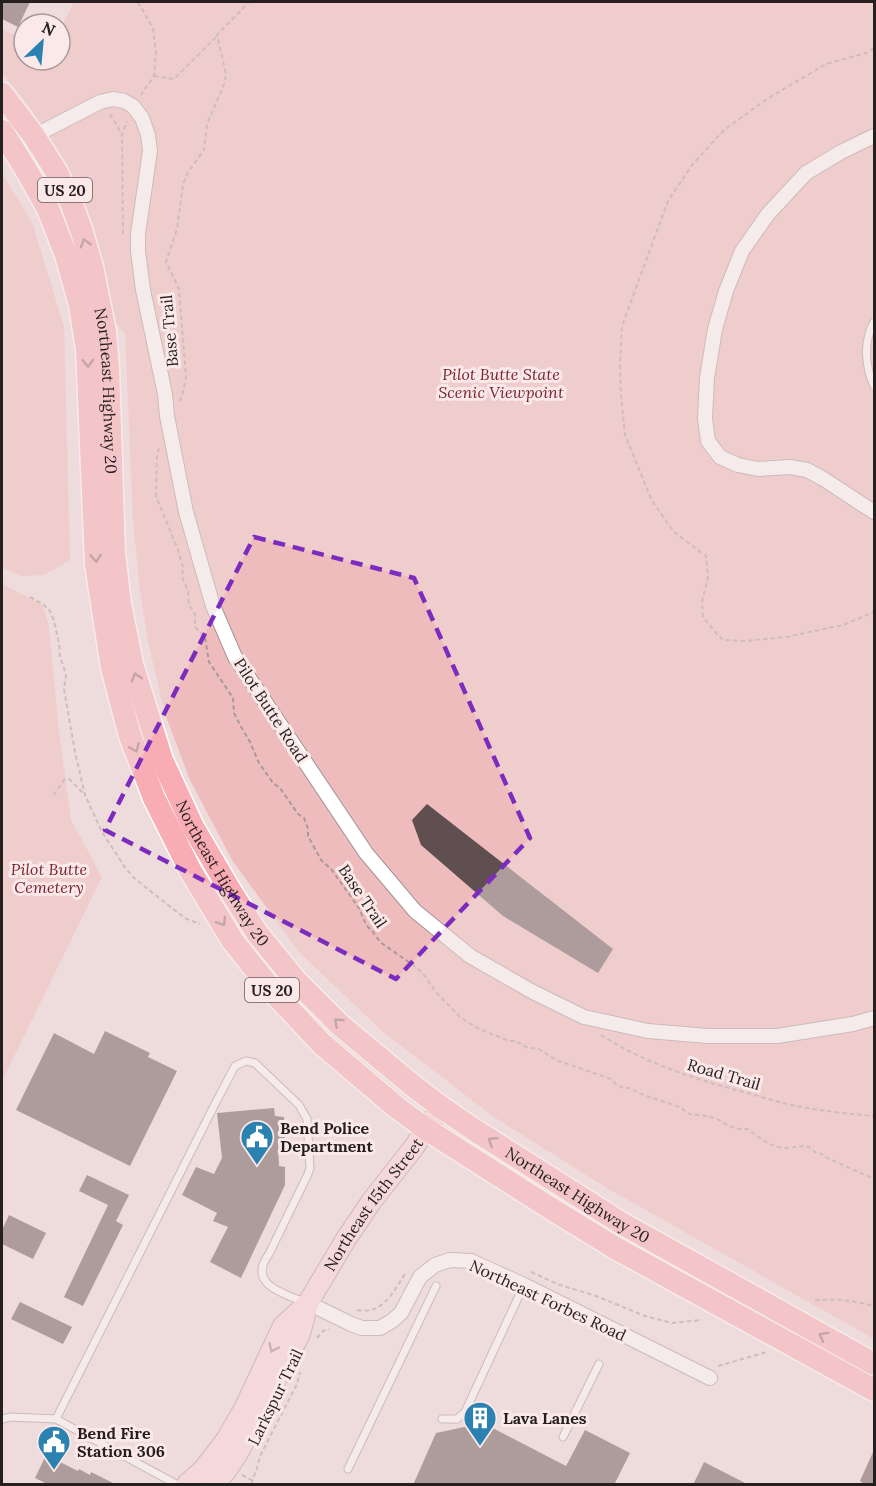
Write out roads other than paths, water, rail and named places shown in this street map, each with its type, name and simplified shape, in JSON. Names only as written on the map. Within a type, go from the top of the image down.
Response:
[{"type":"main road","name":"Northeast Highway 20","points":[[2,94],[34,136],[56,171],[71,202],[85,241],[99,300],[108,367],[114,553],[120,604],[132,664],[162,760],[193,827],[257,933],[296,981],[340,1025],[441,1107],[483,1136],[621,1222],[874,1364]]},
{"type":"main road","points":[[2,115],[20,138],[24,140],[34,136]]},
{"type":"main road","name":"Northeast Highway 20","points":[[2,130],[48,209],[66,255],[80,305],[87,349],[96,564],[112,668],[130,736],[154,798],[190,870],[232,940],[274,993],[322,1044],[396,1107],[426,1129],[617,1248],[874,1390]]},
{"type":"main road","name":"Northeast 15th Street","points":[[187,1485],[203,1470],[226,1440],[244,1409],[283,1326],[308,1302],[371,1202],[414,1147],[441,1107]]},
{"type":"main road","name":"Northeast 15th Street","points":[[214,1485],[238,1453],[291,1354],[300,1335],[308,1302]]},
{"type":"street","name":"Pilot Butte Road","points":[[34,136],[102,101],[113,99],[133,106],[142,118],[148,135],[150,151],[138,234],[143,290],[165,394],[167,416],[186,512],[213,606],[235,657],[366,853],[415,911],[470,956],[533,992],[584,1017],[648,1031],[708,1036],[777,1036],[874,1018]]},
{"type":"street","points":[[874,136],[806,173],[768,214],[742,251],[726,291],[715,329],[707,378],[705,419],[708,441],[720,457],[738,465],[758,469],[790,467],[807,470],[874,512]]},
{"type":"street","name":"Northeast Forbes Road","points":[[308,1302],[353,1325],[370,1329],[380,1328],[401,1313],[420,1277],[435,1265],[450,1260],[471,1261],[712,1372]]},
{"type":"lane","points":[[874,322],[866,345],[869,373],[874,386]]},
{"type":"lane","points":[[56,1419],[235,1066],[246,1061],[255,1063],[292,1098],[307,1119],[310,1168],[269,1254],[262,1262],[261,1274],[266,1283],[284,1295],[308,1302]]},
{"type":"lane","points":[[442,1419],[457,1419],[465,1412],[524,1285]]},
{"type":"lane","points":[[348,1469],[436,1286]]},
{"type":"lane","points":[[563,1437],[599,1364]]},
{"type":"lane","points":[[2,1419],[11,1417],[56,1419],[176,1485]]},
{"type":"place","name":"Bend Police Department","points":[[257,1166]]},
{"type":"place","name":"Lava Lanes","points":[[480,1447]]},
{"type":"place","name":"Bend Fire Station 306","points":[[54,1471]]},
{"type":"park label","name":"Pilot Butte State Scenic Viewpoint","points":[[501,383]]},
{"type":"park label","name":"Pilot Butte Cemetery","points":[[49,878]]}]
